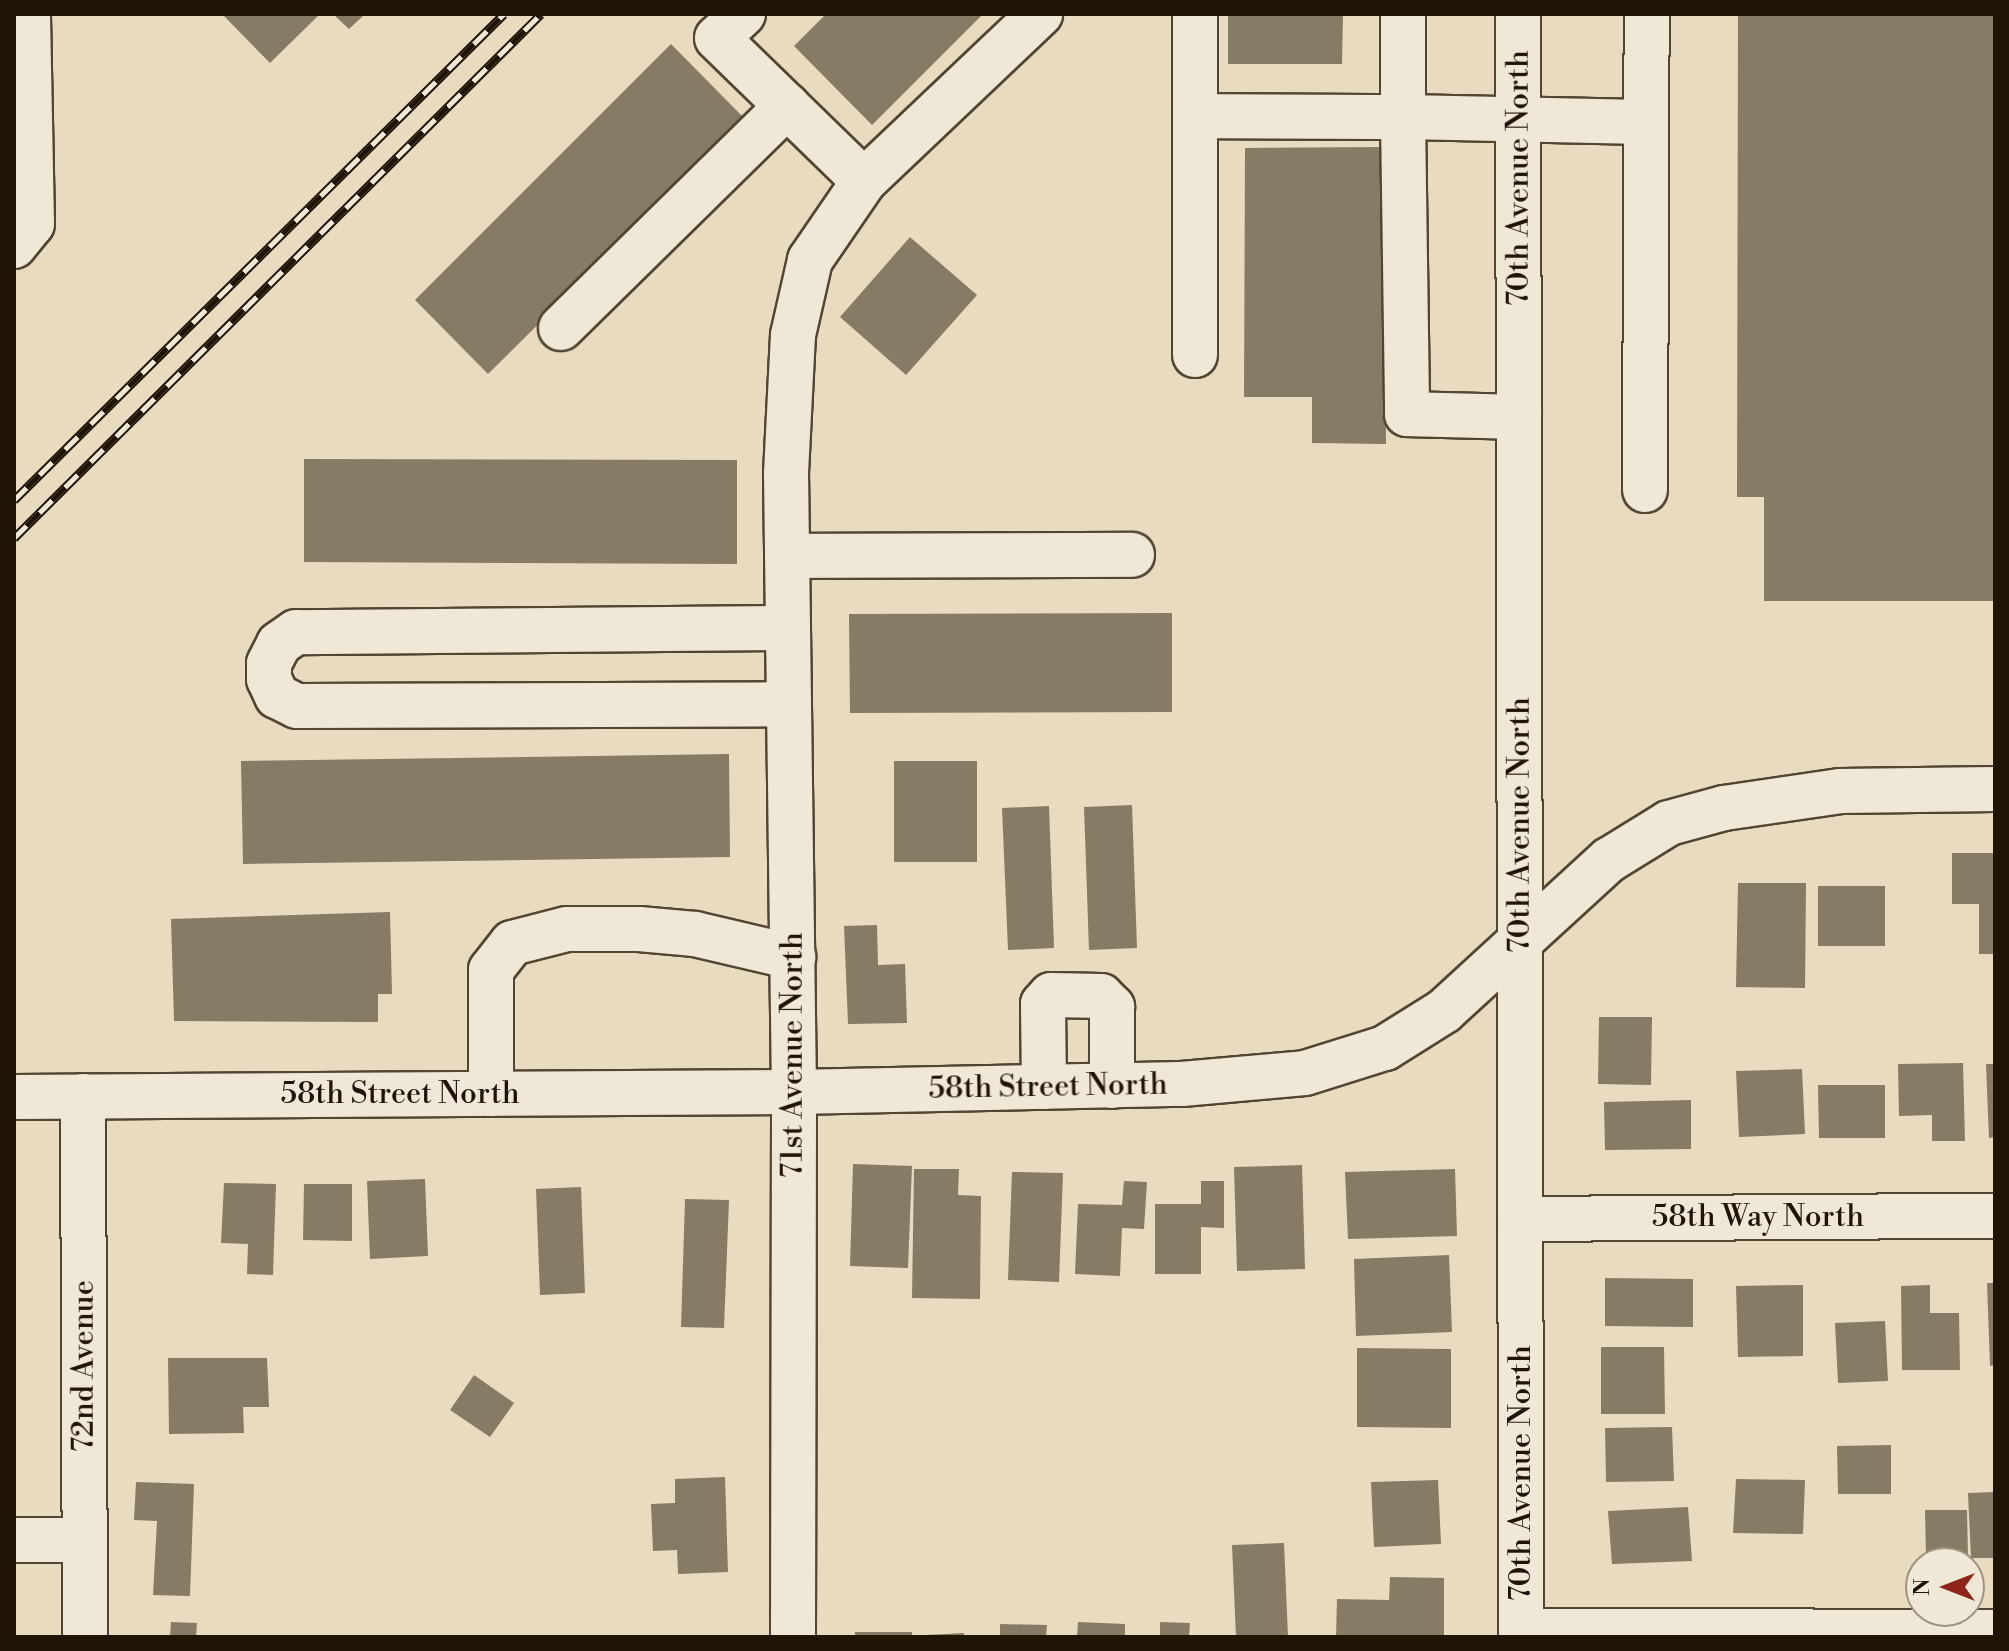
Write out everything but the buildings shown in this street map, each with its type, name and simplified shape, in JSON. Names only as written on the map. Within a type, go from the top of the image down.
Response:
[{"type":"street","points":[[14,246],[32,224],[28,14]]},
{"type":"street","points":[[743,14],[717,38],[864,181]]},
{"type":"street","name":"71st Avenue North","points":[[793,1637],[794,1092],[786,473],[793,335],[810,260],[864,181],[1040,14]]},
{"type":"street","points":[[1195,14],[1195,355]]},
{"type":"street","points":[[1403,14],[1407,414],[1519,417]]},
{"type":"street","name":"70th Avenue North","points":[[1518,14],[1521,1634]]},
{"type":"street","points":[[1645,490],[1647,14]]},
{"type":"street","points":[[561,328],[787,106]]},
{"type":"street","points":[[1195,116],[1646,122]]},
{"type":"street","points":[[787,556],[1132,555]]},
{"type":"street","points":[[788,628],[296,632],[279,644],[269,664],[269,679],[277,696],[297,706],[789,704]]},
{"type":"street","name":"58th Street North","points":[[14,1097],[794,1092],[1112,1086],[1305,1073],[1385,1048],[1444,1011],[1609,860],[1669,823],[1724,808],[1840,791],[1995,789]]},
{"type":"street","points":[[491,1094],[491,970],[512,943],[567,929],[639,929],[695,934],[793,957]]},
{"type":"street","points":[[1044,1087],[1043,1004],[1051,995],[1101,996],[1112,1007],[1112,1086]]},
{"type":"street","name":"72nd Avenue","points":[[83,1096],[85,1637]]},
{"type":"street","name":"58th Way North","points":[[1521,1219],[1995,1216]]},
{"type":"street","points":[[14,1540],[85,1540]]},
{"type":"street","points":[[1521,1634],[1995,1632]]},
{"type":"railway","points":[[14,500],[504,14]]},
{"type":"railway","points":[[14,538],[541,14]]}]
